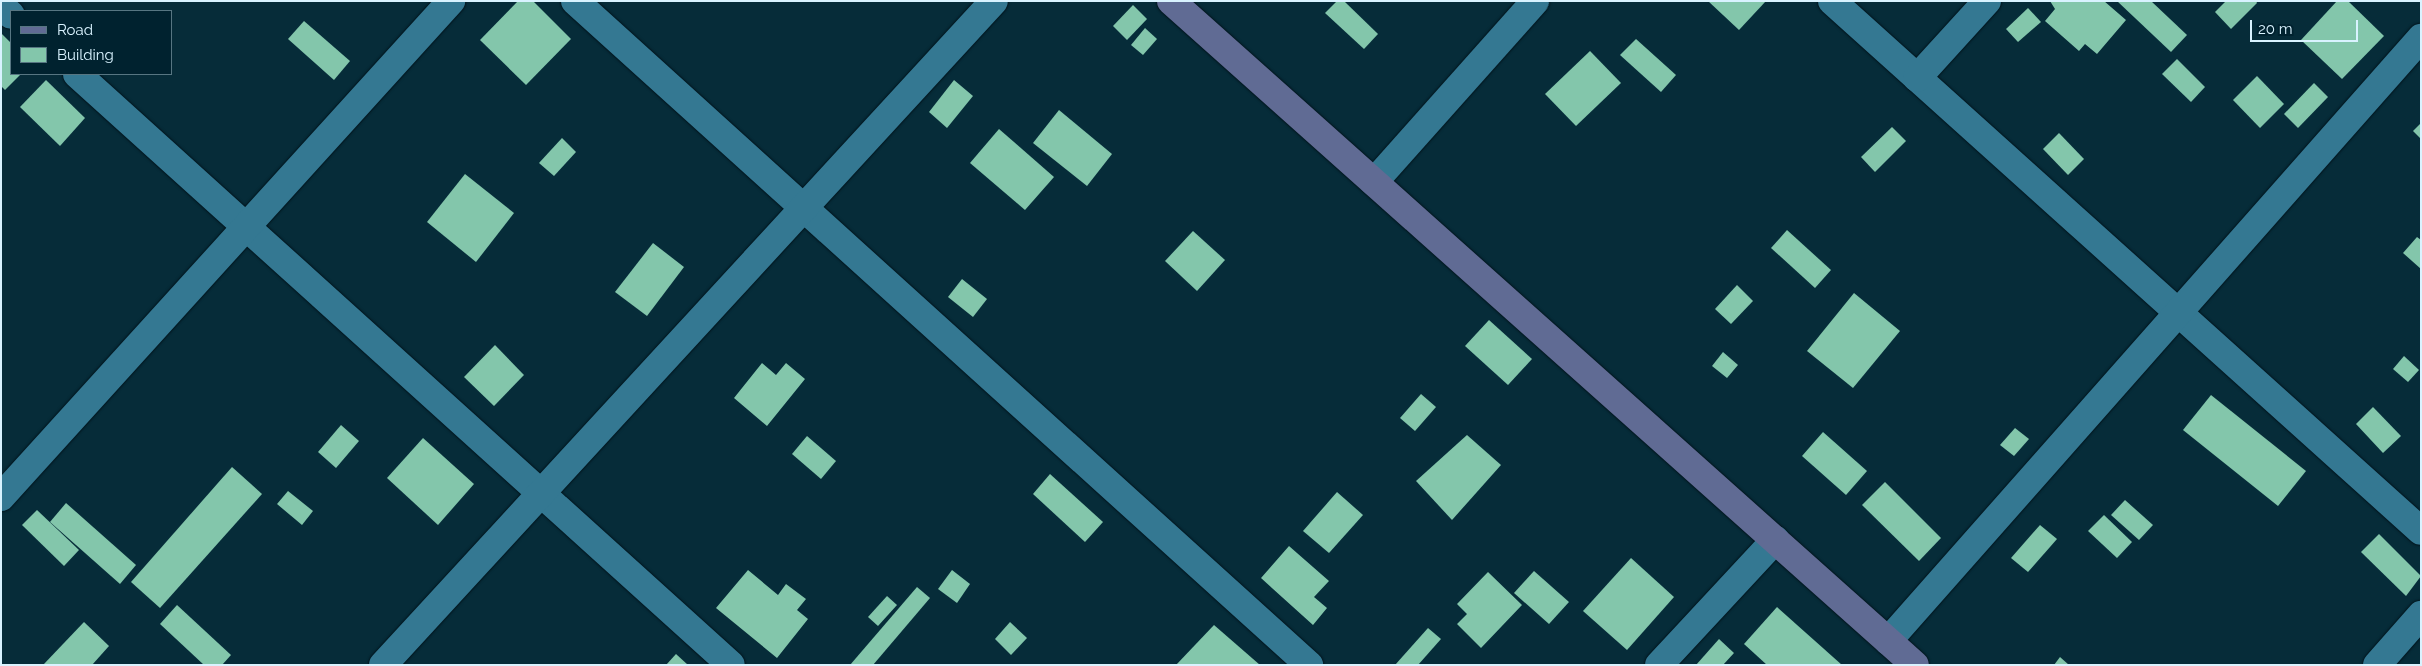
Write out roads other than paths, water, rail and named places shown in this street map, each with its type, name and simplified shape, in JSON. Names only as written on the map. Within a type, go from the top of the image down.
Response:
[{"type":"main road","points":[[1171,1],[1914,665]]},
{"type":"street","points":[[1,497],[451,1]]},
{"type":"street","points":[[575,1],[1309,665]]},
{"type":"street","points":[[382,665],[994,1]]},
{"type":"street","points":[[1374,182],[1535,1]]},
{"type":"street","points":[[1832,1],[2421,531]]},
{"type":"street","points":[[1917,78],[1987,1]]},
{"type":"street","points":[[1888,641],[2421,38]]},
{"type":"street","points":[[77,75],[731,665]]},
{"type":"street","points":[[1659,665],[1775,540]]},
{"type":"street","points":[[2377,665],[2421,615]]}]
